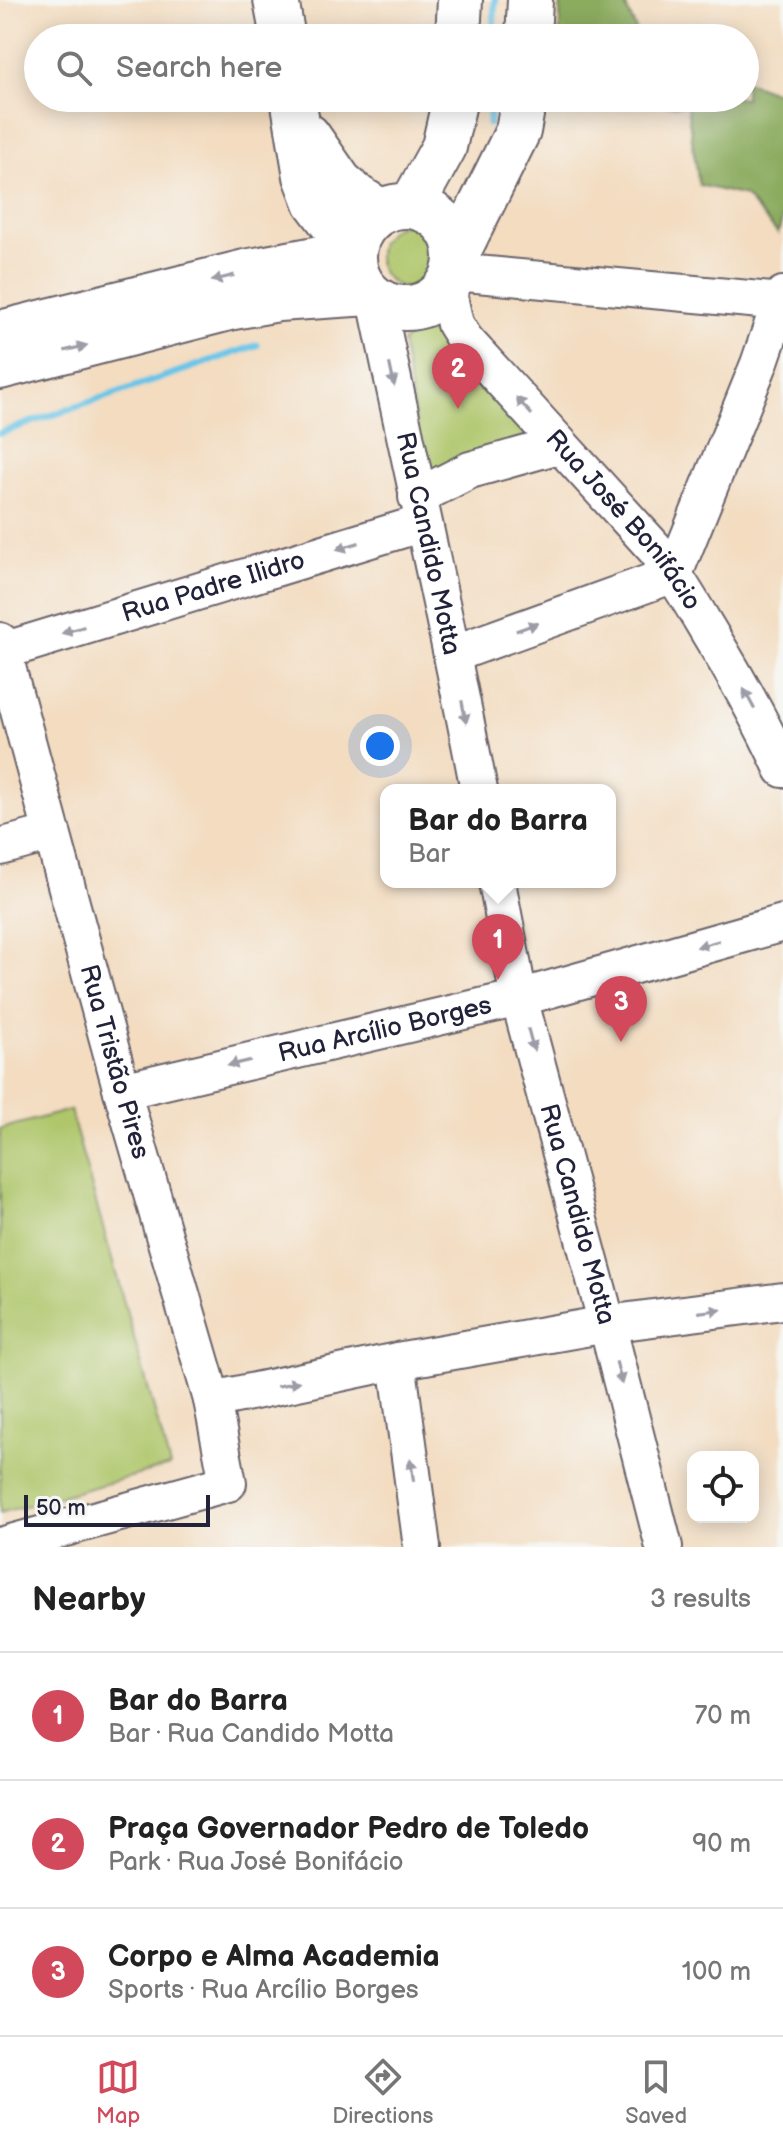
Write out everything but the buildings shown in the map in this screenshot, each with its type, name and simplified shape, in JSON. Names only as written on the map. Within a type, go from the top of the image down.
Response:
[{"type":"main road","points":[[276,0],[280,24]]},
{"type":"main road","points":[[459,24],[460,0]]},
{"type":"main road","points":[[529,24],[530,0]]},
{"type":"main road","points":[[296,112],[306,176],[316,202],[354,252]]},
{"type":"main road","points":[[297,112],[340,182],[357,197],[396,208],[429,211],[443,221],[453,236],[453,271]]},
{"type":"main road","points":[[452,112],[444,147],[396,208],[367,221],[358,235],[354,252],[355,268],[361,283],[372,296],[385,304],[402,309],[418,307],[434,300],[453,271],[502,167],[518,131],[521,112]]},
{"type":"main road","points":[[276,267],[301,213],[306,176]]},
{"type":"main road","points":[[0,333],[245,272],[354,252]]},
{"type":"main road","points":[[0,367],[233,307],[278,299],[372,296]]},
{"type":"street","points":[[453,271],[782,300],[674,574],[453,654]]},
{"type":"street","name":"Rua José Bonifácio","points":[[453,271],[455,324],[465,340],[657,551],[739,682],[783,769]]},
{"type":"street","name":"Rua Candido Motta","points":[[372,296],[453,654],[478,784]]},
{"type":"street","name":"Rua Padre Ilidro","points":[[1,646],[420,510],[470,470],[559,445]]},
{"type":"street","name":"Rua Tristão Pires","points":[[0,1546],[228,1483],[212,1400],[122,1091],[1,646]]},
{"type":"street","points":[[0,847],[52,833]]},
{"type":"street","name":"Rua Candido Motta","points":[[498,888],[519,998],[664,1547]]},
{"type":"street","name":"Rua Arcílio Borges","points":[[122,1091],[519,998],[783,923]]},
{"type":"street","points":[[212,1400],[397,1361],[607,1324],[783,1301]]},
{"type":"street","points":[[397,1361],[422,1547]]},
{"type":"green space","points":[[561,0],[623,0],[634,24],[560,24]]},
{"type":"green space","points":[[759,86],[783,95],[783,216],[778,234],[745,196],[699,185],[688,112],[759,112]]},
{"type":"green space","points":[[410,224],[422,226],[433,233],[440,244],[440,268],[433,279],[422,286],[410,288],[398,286],[387,279],[380,268],[378,256],[380,244],[387,233],[398,226]]},
{"type":"green space","points":[[415,331],[429,332],[445,343],[534,439],[425,476],[402,342]]},
{"type":"green space","points":[[70,1110],[170,1466],[0,1513],[0,1129]]},
{"type":"waterway","points":[[494,24],[495,0]]},
{"type":"waterway","points":[[489,124],[490,112]]},
{"type":"waterway","points":[[0,433],[257,345]]},
{"type":"place","name":"Praça Governador Pedro de Toledo","points":[[458,409]]},
{"type":"place","name":"Bar do Barra","points":[[498,980]]},
{"type":"place","name":"Corpo e Alma Academia","points":[[621,1042]]}]
